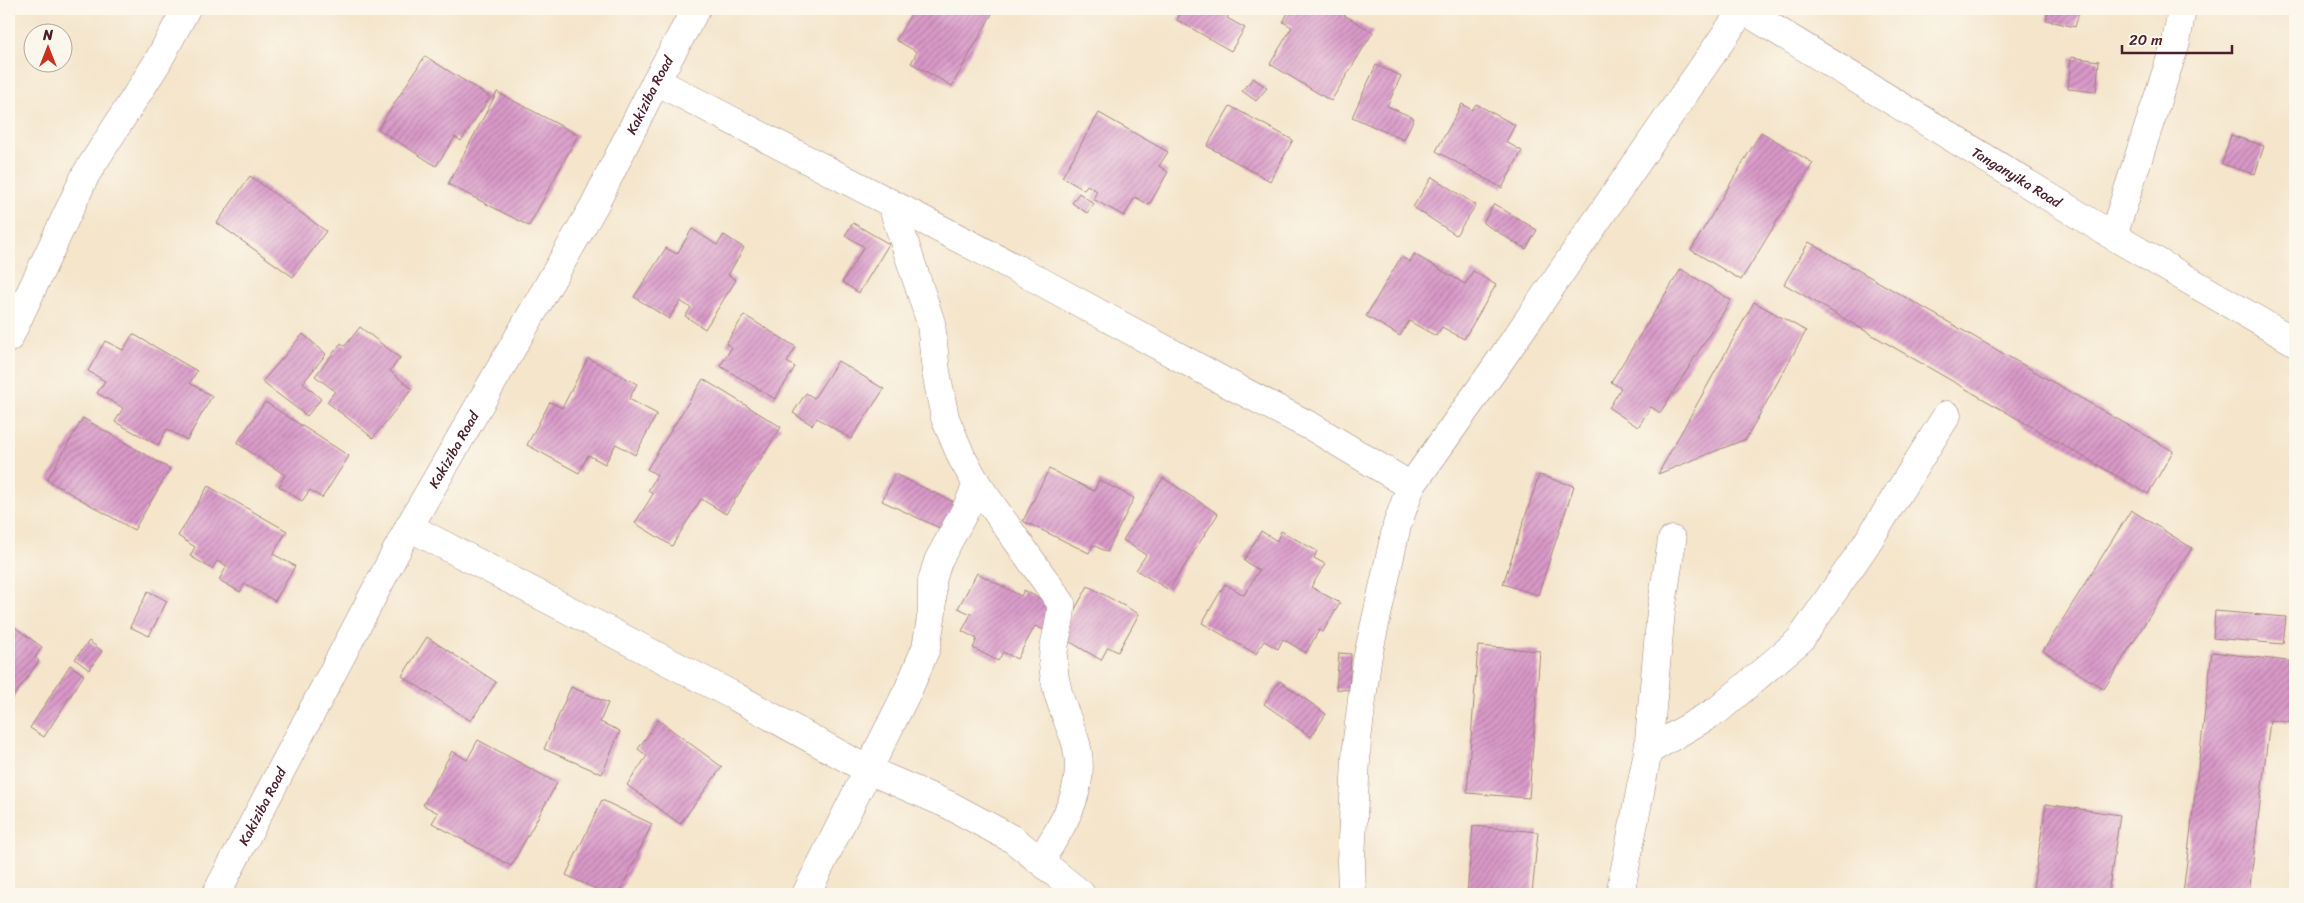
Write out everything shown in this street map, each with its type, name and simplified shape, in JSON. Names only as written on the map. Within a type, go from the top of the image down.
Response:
[{"type":"street","points":[[9,338],[86,174],[157,63],[186,9]]},
{"type":"street","name":"Kakiziba Road","points":[[216,894],[409,526],[595,204],[656,81],[696,9]]},
{"type":"street","points":[[1352,894],[1351,860],[1357,740],[1367,660],[1397,525],[1411,486],[1495,368],[1742,9]]},
{"type":"street","name":"Tanganyika Road","points":[[1742,9],[2113,236],[2295,342]]},
{"type":"street","points":[[2113,236],[2176,42],[2182,9]]},
{"type":"street","points":[[656,81],[892,206],[1027,274],[1176,356],[1314,428],[1411,486]]},
{"type":"street","points":[[892,206],[931,323],[936,372],[944,418],[962,458],[977,484],[1061,603],[1062,617],[1054,644],[1053,663],[1059,702],[1074,738],[1079,776],[1072,806],[1040,861]]},
{"type":"street","points":[[1648,751],[1718,710],[1800,640],[1865,546],[1947,415]]},
{"type":"street","points":[[806,894],[909,688],[926,648],[932,612],[934,574],[938,561],[977,484]]},
{"type":"street","points":[[409,526],[744,702],[868,770],[982,822],[1014,840],[1080,894]]},
{"type":"street","points":[[1620,894],[1648,751],[1661,611],[1672,540]]},
{"type":"building","points":[[914,9],[987,9],[993,12],[952,86],[911,63],[917,52],[896,40]]},
{"type":"building","points":[[1183,9],[1227,9],[1231,11],[1227,18],[1245,28],[1231,51],[1177,20]]},
{"type":"building","points":[[1290,9],[1348,9],[1344,15],[1373,32],[1331,101],[1270,64],[1292,27],[1283,22]]},
{"type":"building","points":[[2049,9],[2080,9],[2075,27],[2046,20]]},
{"type":"building","points":[[425,56],[490,97],[461,141],[455,137],[436,166],[378,129]]},
{"type":"building","points":[[2071,57],[2099,61],[2096,92],[2068,89]]},
{"type":"building","points":[[1376,65],[1401,76],[1387,106],[1414,118],[1404,140],[1352,117]]},
{"type":"building","points":[[1253,78],[1267,88],[1256,101],[1242,91]]},
{"type":"building","points":[[497,92],[578,135],[529,226],[448,184]]},
{"type":"building","points":[[1462,104],[1472,110],[1476,104],[1515,125],[1506,142],[1522,151],[1502,188],[1436,151]]},
{"type":"building","points":[[1230,106],[1293,140],[1270,181],[1207,146]]},
{"type":"building","points":[[1099,113],[1168,152],[1159,166],[1168,172],[1149,205],[1135,197],[1124,216],[1093,199],[1097,191],[1087,185],[1084,190],[1062,177]]},
{"type":"building","points":[[1761,132],[1813,163],[1741,280],[1691,250]]},
{"type":"building","points":[[2231,135],[2264,146],[2255,174],[2222,164]]},
{"type":"building","points":[[250,176],[326,231],[293,277],[217,223]]},
{"type":"building","points":[[1432,177],[1476,205],[1456,235],[1413,207]]},
{"type":"building","points":[[1079,193],[1094,204],[1087,213],[1072,203]]},
{"type":"building","points":[[1494,204],[1537,230],[1526,249],[1483,223]]},
{"type":"building","points":[[853,223],[889,244],[859,293],[842,282],[864,247],[845,235]]},
{"type":"building","points":[[692,229],[717,245],[724,235],[744,248],[728,275],[736,280],[705,329],[685,316],[691,308],[680,301],[669,319],[634,297],[666,248],[677,254]]},
{"type":"building","points":[[1809,242],[2173,451],[2148,494],[1784,284]]},
{"type":"building","points":[[1414,254],[1465,284],[1473,271],[1496,285],[1464,339],[1442,327],[1436,336],[1409,321],[1400,336],[1366,316],[1401,257],[1410,262]]},
{"type":"building","points":[[1681,269],[1731,300],[1660,413],[1651,407],[1638,427],[1609,408],[1621,388],[1611,382]]},
{"type":"building","points":[[1754,302],[1806,331],[1746,439],[1658,474]]},
{"type":"building","points":[[744,315],[796,347],[787,362],[795,367],[775,399],[720,366],[732,347],[726,344]]},
{"type":"building","points":[[360,327],[400,358],[390,371],[412,389],[373,438],[327,402],[335,391],[315,376],[341,343],[345,346]]},
{"type":"building","points":[[133,334],[197,371],[190,383],[212,396],[187,440],[167,429],[158,445],[115,422],[123,408],[97,393],[105,381],[88,371],[105,341],[123,350]]},
{"type":"building","points":[[303,334],[326,354],[303,383],[321,399],[307,416],[262,382]]},
{"type":"building","points":[[588,358],[637,384],[629,399],[657,414],[635,455],[616,444],[605,464],[588,455],[579,473],[527,445],[550,402],[562,408]]},
{"type":"building","points":[[838,361],[884,389],[851,439],[817,418],[812,425],[793,413],[806,393],[814,398]]},
{"type":"building","points":[[703,379],[781,427],[726,514],[701,499],[672,546],[635,523],[653,494],[648,491],[657,475],[647,469]]},
{"type":"building","points":[[265,402],[349,456],[322,498],[310,490],[302,501],[279,486],[285,475],[237,443]]},
{"type":"building","points":[[83,418],[170,469],[134,530],[47,480]]},
{"type":"building","points":[[1049,469],[1094,491],[1099,480],[1134,498],[1107,552],[1093,545],[1089,553],[1023,521]]},
{"type":"building","points":[[895,474],[960,505],[948,532],[882,501]]},
{"type":"building","points":[[1539,475],[1574,486],[1538,595],[1503,584]]},
{"type":"building","points":[[1163,478],[1218,514],[1169,590],[1136,570],[1146,555],[1123,540]]},
{"type":"building","points":[[208,486],[287,531],[273,554],[295,566],[275,601],[245,584],[240,592],[219,580],[227,566],[217,561],[212,569],[190,556],[195,547],[178,536]]},
{"type":"building","points":[[2131,510],[2192,548],[2104,689],[2043,651]]},
{"type":"building","points":[[1261,531],[1277,541],[1281,531],[1317,551],[1314,558],[1325,564],[1311,587],[1340,603],[1323,632],[1319,630],[1306,653],[1283,639],[1278,649],[1264,641],[1256,654],[1202,623],[1225,584],[1244,595],[1259,570],[1244,561]]},
{"type":"building","points":[[977,573],[1021,596],[1024,590],[1058,609],[1046,631],[1035,626],[1017,659],[1003,652],[998,661],[973,648],[977,639],[962,631],[971,614],[958,608]]},
{"type":"building","points":[[1088,586],[1139,614],[1118,652],[1108,647],[1101,660],[1060,636]]},
{"type":"building","points":[[148,591],[167,601],[149,636],[130,627]]},
{"type":"building","points":[[2215,611],[2286,617],[2283,644],[2213,638]]},
{"type":"building","points":[[9,623],[42,647],[35,657],[39,661],[9,703]]},
{"type":"building","points":[[427,637],[496,682],[471,721],[402,676]]},
{"type":"building","points":[[89,641],[102,651],[89,670],[75,659]]},
{"type":"building","points":[[1478,646],[1540,651],[1529,798],[1467,793]]},
{"type":"building","points":[[2212,652],[2295,662],[2295,723],[2270,720],[2249,894],[2183,894]]},
{"type":"building","points":[[1339,653],[1351,654],[1349,690],[1336,689]]},
{"type":"building","points":[[70,665],[84,675],[44,737],[30,728]]},
{"type":"building","points":[[1280,681],[1326,714],[1311,737],[1264,704]]},
{"type":"building","points":[[571,687],[608,703],[600,722],[620,731],[602,774],[544,749]]},
{"type":"building","points":[[658,720],[722,767],[680,824],[627,785],[647,756],[638,749]]},
{"type":"building","points":[[478,740],[557,783],[511,866],[432,823],[438,813],[423,805],[452,751],[467,760]]},
{"type":"building","points":[[602,800],[652,824],[619,894],[606,894],[566,875]]},
{"type":"building","points":[[2046,804],[2120,815],[2108,894],[2032,894]]},
{"type":"building","points":[[1473,826],[1538,832],[1532,894],[1467,894]]}]
